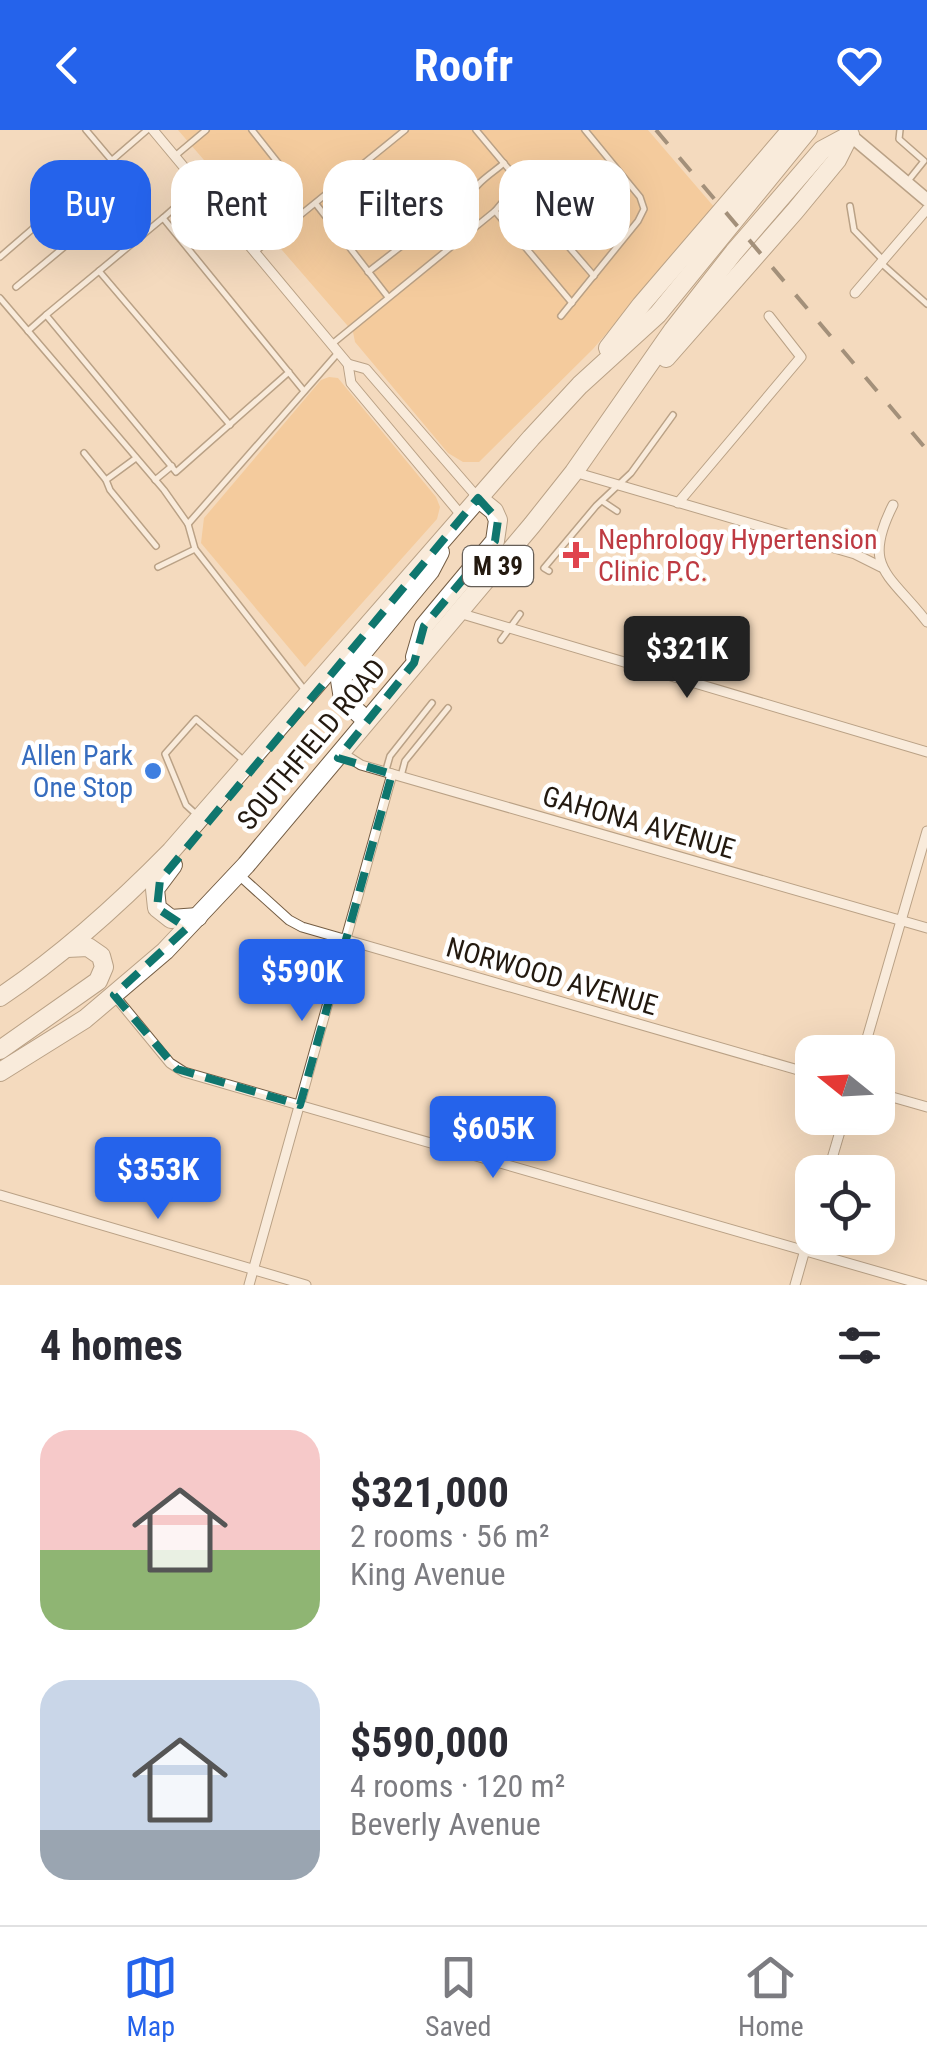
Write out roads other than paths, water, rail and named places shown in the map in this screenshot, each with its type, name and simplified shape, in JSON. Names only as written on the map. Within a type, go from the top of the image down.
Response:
[{"type":"highway","name":"SOUTHFIELD ROAD","points":[[0,997],[116,906],[266,747],[456,523],[580,385],[641,305],[791,130]]},
{"type":"highway","name":"SOUTHFIELD ROAD","points":[[580,385],[658,314],[808,130]]},
{"type":"highway","name":"SOUTHFIELD ROAD","points":[[0,1072],[74,1027],[114,995],[238,874],[414,662],[459,614],[622,406],[796,211],[837,160],[849,132]]},
{"type":"highway","points":[[414,662],[424,626],[495,541],[498,520],[494,511],[478,498]]},
{"type":"highway","points":[[366,720],[343,700],[340,680],[430,571],[456,523]]},
{"type":"highway","points":[[198,917],[181,920],[162,915],[154,900],[155,889],[235,796],[266,747]]},
{"type":"highway","points":[[0,1050],[98,980],[104,966],[101,956],[88,947],[66,948]]},
{"type":"highway","points":[[0,1011],[22,982]]},
{"type":"main road","points":[[849,132],[927,200]]},
{"type":"street","points":[[150,130],[178,160]]},
{"type":"street","points":[[854,293],[927,209]]},
{"type":"street","points":[[255,252],[348,364],[352,383],[456,523]]},
{"type":"street","points":[[678,503],[801,357],[769,316]]},
{"type":"street","points":[[348,364],[366,370],[478,498]]},
{"type":"street","points":[[574,472],[855,554],[881,568],[927,622]]},
{"type":"street","points":[[881,568],[876,547],[892,506]]},
{"type":"street","points":[[459,614],[927,752]]},
{"type":"street","name":"GAHONA AVENUE","points":[[342,753],[361,765],[927,928]]},
{"type":"street","points":[[249,1285],[393,774]]},
{"type":"street","points":[[868,1035],[927,831]]},
{"type":"street","name":"NORWOOD AVENUE","points":[[238,874],[294,923],[795,1069]]},
{"type":"street","points":[[114,995],[176,1069],[795,1248]]},
{"type":"street","points":[[895,1098],[927,1107]]},
{"type":"street","points":[[0,1196],[306,1285]]},
{"type":"street","points":[[795,1285],[804,1255]]},
{"type":"street","points":[[819,1255],[924,1285]]},
{"type":"lane","points":[[86,130],[112,160],[150,130]]},
{"type":"lane","points":[[175,156],[206,130]]},
{"type":"lane","points":[[252,130],[275,160]]},
{"type":"lane","points":[[255,252],[405,130]]},
{"type":"lane","points":[[476,130],[501,160]]},
{"type":"lane","points":[[561,316],[641,218],[644,209],[640,197],[585,130]]},
{"type":"lane","points":[[900,130],[899,139],[910,143],[924,157],[906,183]]},
{"type":"lane","points":[[368,272],[440,216],[462,212],[474,190],[499,168]]},
{"type":"lane","points":[[315,203],[388,297]]},
{"type":"lane","points":[[188,524],[304,391],[335,348],[388,297],[499,206]]},
{"type":"lane","points":[[850,206],[854,230],[927,304]]},
{"type":"lane","points":[[28,331],[171,211]]},
{"type":"lane","points":[[495,211],[572,303]]},
{"type":"lane","points":[[163,218],[304,391]]},
{"type":"lane","points":[[0,257],[30,231]]},
{"type":"lane","points":[[16,286],[60,250]]},
{"type":"lane","points":[[572,250],[594,276]]},
{"type":"lane","points":[[99,271],[230,424]]},
{"type":"lane","points":[[0,298],[155,480],[188,524],[195,549],[308,694]]},
{"type":"lane","points":[[46,315],[176,472],[289,372]]},
{"type":"lane","points":[[549,571],[544,568],[618,486],[674,414]]},
{"type":"lane","points":[[84,453],[156,546]]},
{"type":"lane","points":[[106,480],[136,458]]},
{"type":"lane","points":[[155,480],[172,466]]},
{"type":"lane","points":[[602,501],[616,511]]},
{"type":"lane","points":[[158,567],[195,549]]},
{"type":"lane","points":[[501,640],[520,614]]},
{"type":"lane","points":[[393,774],[390,756],[432,703]]},
{"type":"lane","points":[[393,774],[448,708]]},
{"type":"lane","points":[[201,818],[186,804],[165,754],[175,742],[196,720],[249,765]]},
{"type":"railway","points":[[656,130],[927,450]]},
{"type":"place","name":"Nephrology Hypertension Clinic P.C.","points":[[576,555]]},
{"type":"place","name":"Allen Park One Stop","points":[[153,771]]}]
